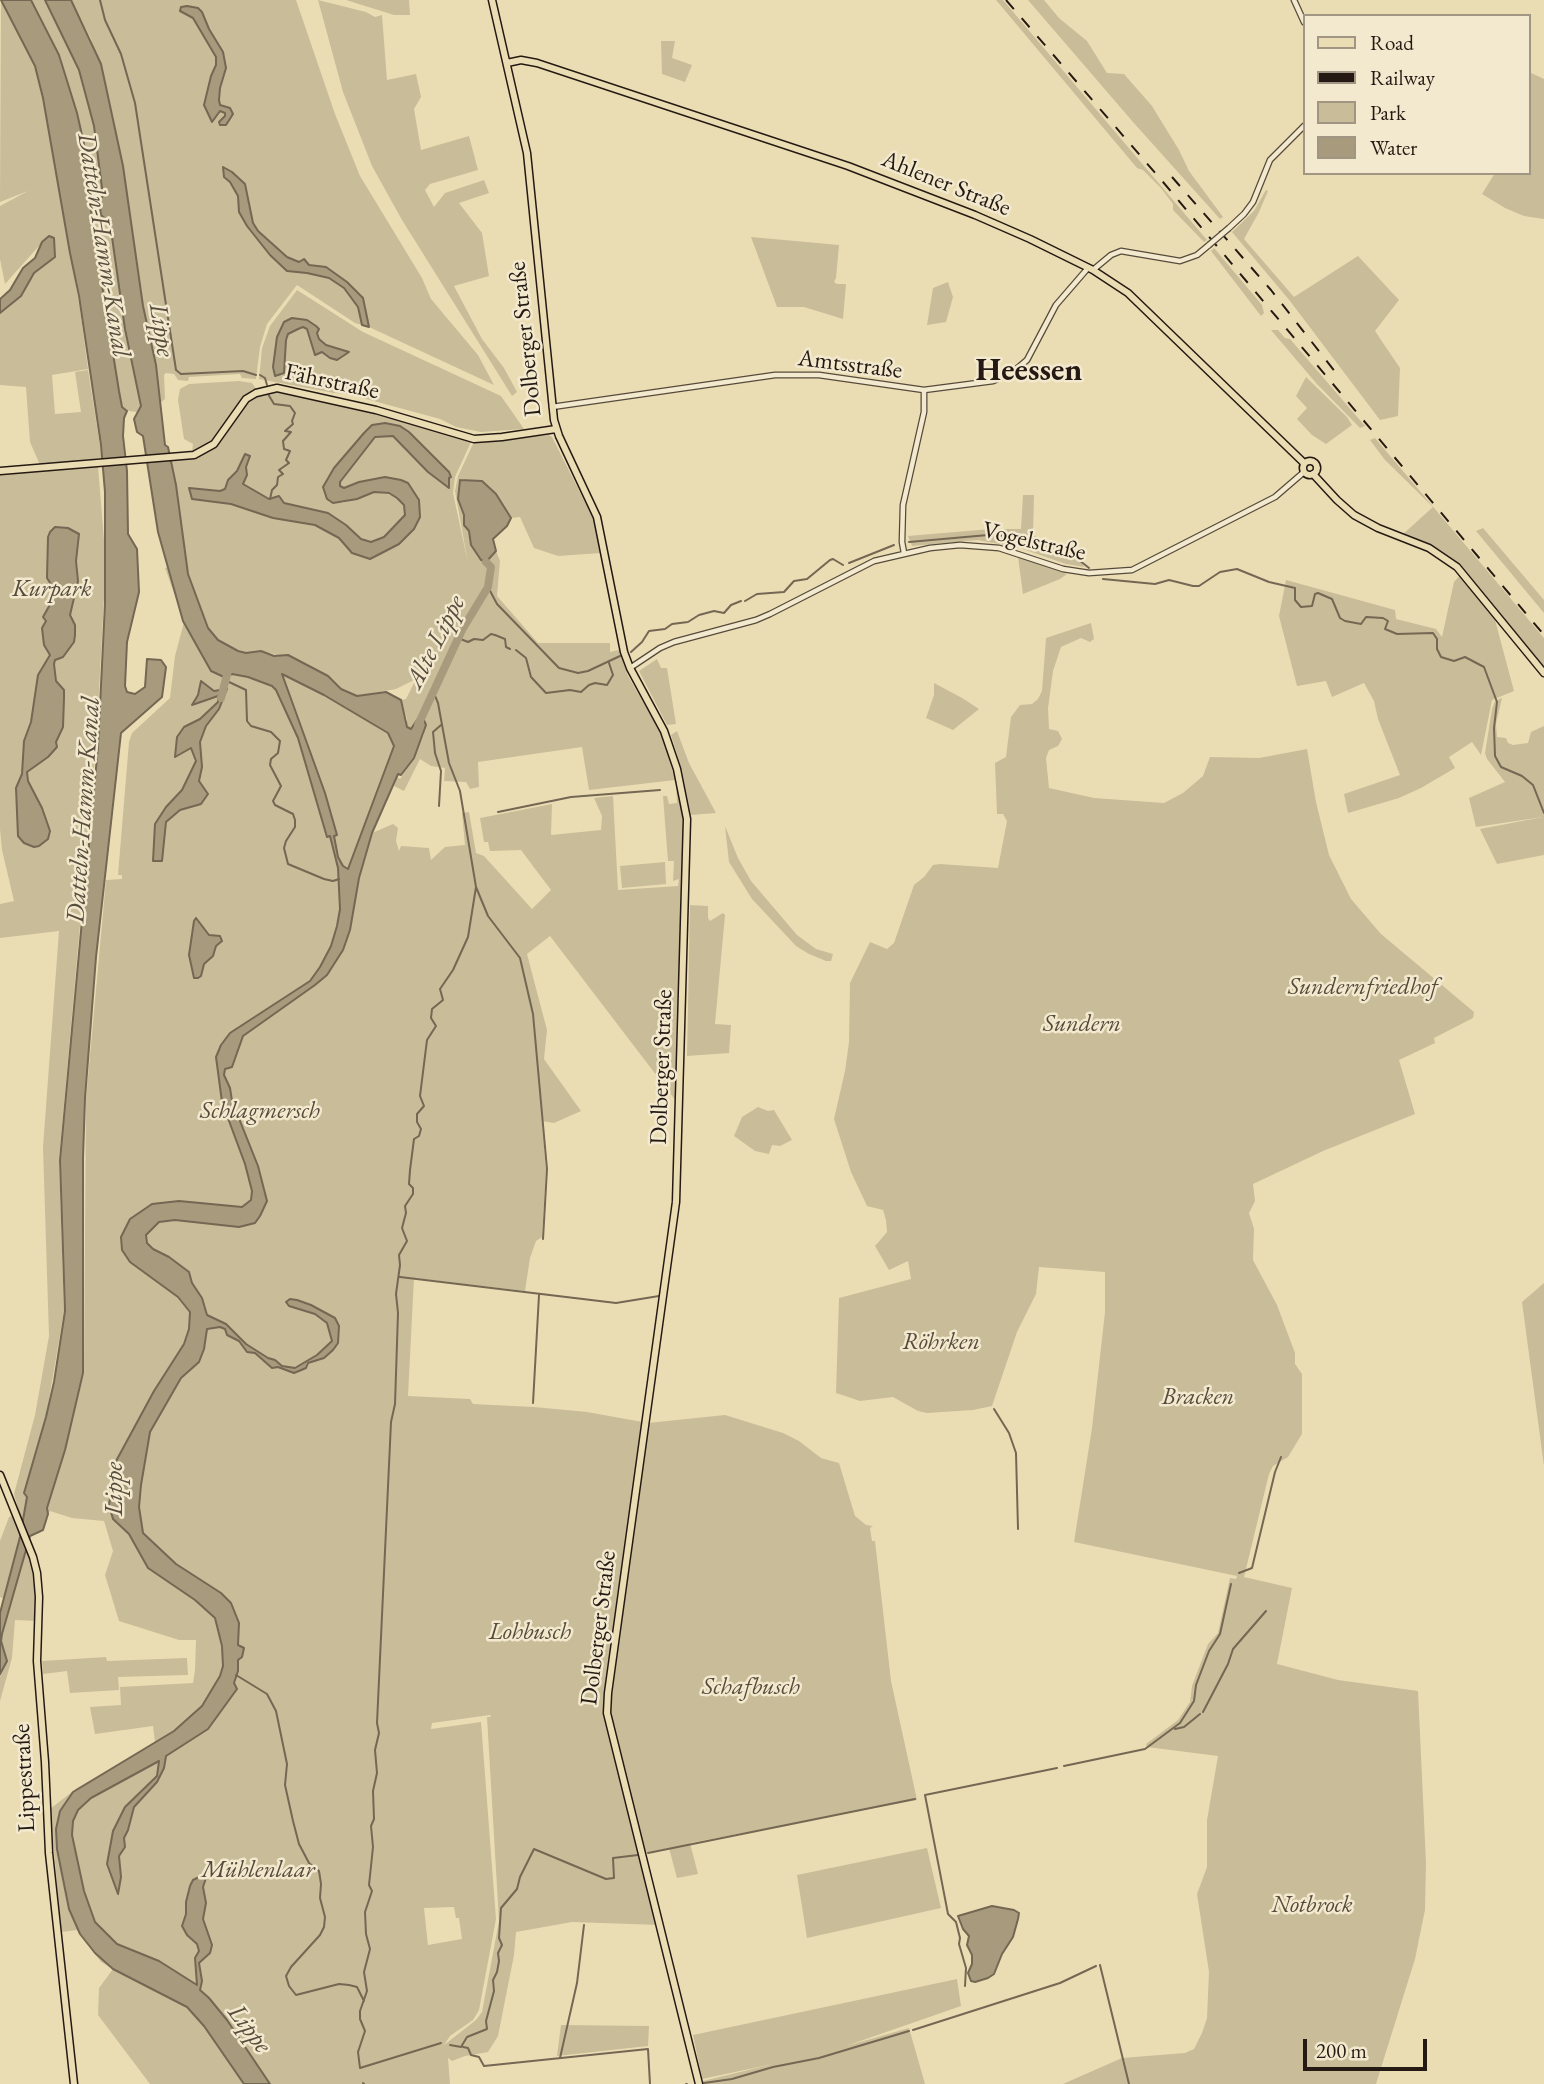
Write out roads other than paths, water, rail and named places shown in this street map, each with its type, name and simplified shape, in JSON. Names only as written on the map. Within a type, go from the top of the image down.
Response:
[{"type":"main road","name":"Dolberger Straße","points":[[492,0],[527,153],[556,429],[597,517],[624,652],[660,722],[672,753],[681,782],[687,819],[676,1202],[607,1713],[699,2084]]},
{"type":"main road","name":"Ahlener Straße","points":[[507,63],[521,60],[537,64],[848,166],[975,215],[1090,268],[1128,293],[1304,463]]},
{"type":"main road","name":"Fährstraße","points":[[0,471],[194,455],[218,440],[246,399],[256,393],[277,388],[376,410],[477,439],[556,429]]},
{"type":"main road","points":[[1313,474],[1315,463],[1304,463],[1304,472],[1313,474],[1354,514],[1378,528],[1429,548],[1457,567],[1544,673]]},
{"type":"main road","name":"Lippestraße","points":[[0,1475],[37,1573],[37,1661],[45,1752],[49,1853],[74,2084]]},
{"type":"street","points":[[1294,0],[1302,18]]},
{"type":"street","name":"Amtsstraße","points":[[552,407],[789,374],[819,374],[924,390],[1002,378],[1017,369],[1032,353],[1060,299],[1090,268],[1121,251],[1180,261],[1197,255],[1229,229],[1253,202],[1270,160],[1302,128]]},
{"type":"street","points":[[904,553],[903,505],[924,412],[924,390]]},
{"type":"street","name":"Vogelstraße","points":[[630,668],[674,642],[756,621],[874,561],[904,553],[945,546],[980,546],[1007,550],[1070,571],[1097,574],[1127,571],[1160,557],[1275,496],[1304,472]]},
{"type":"water","points":[[1,0],[31,0],[59,55],[77,113],[84,144],[93,229],[119,391],[122,407],[127,411],[123,436],[127,471],[128,534],[137,549],[139,592],[127,642],[127,692],[135,694],[145,687],[147,659],[161,660],[166,667],[162,697],[121,733],[96,957],[85,1098],[83,1373],[65,1450],[47,1508],[48,1514],[43,1530],[30,1536],[2,1634],[1,1641],[7,1661],[0,1674],[0,1613],[20,1537],[27,1497],[24,1493],[54,1382],[65,1311],[60,1160],[98,746],[105,604],[105,492],[101,445],[79,296],[35,66]]},
{"type":"water","points":[[45,0],[71,0],[101,64],[123,166],[143,306],[156,365],[165,445],[168,447],[176,485],[188,574],[208,628],[218,640],[238,651],[261,651],[274,656],[288,655],[328,676],[341,689],[357,696],[386,692],[401,700],[407,727],[411,729],[419,717],[423,718],[426,725],[414,758],[401,775],[398,774],[372,833],[343,950],[327,975],[243,1036],[232,1067],[225,1069],[224,1075],[232,1101],[258,1166],[267,1201],[260,1216],[255,1223],[239,1227],[175,1220],[159,1222],[146,1235],[147,1243],[153,1249],[189,1272],[207,1315],[226,1324],[246,1344],[282,1366],[295,1368],[317,1355],[332,1341],[327,1323],[315,1314],[289,1306],[286,1302],[290,1299],[311,1305],[335,1318],[339,1326],[338,1343],[333,1350],[324,1358],[308,1363],[306,1368],[294,1373],[278,1367],[272,1368],[255,1353],[247,1352],[239,1341],[227,1335],[225,1329],[207,1329],[199,1362],[181,1378],[150,1432],[139,1507],[143,1533],[176,1564],[221,1593],[231,1603],[239,1623],[238,1645],[244,1648],[242,1657],[238,1660],[234,1683],[237,1689],[208,1729],[166,1756],[157,1782],[134,1807],[124,1838],[125,1847],[119,1856],[121,1877],[118,1894],[107,1864],[113,1831],[125,1807],[157,1776],[159,1761],[91,1798],[78,1810],[73,1821],[72,1835],[84,1891],[95,1922],[117,1944],[159,1961],[197,1985],[195,1958],[199,1951],[197,1944],[182,1926],[193,1880],[203,1875],[206,1878],[203,1887],[206,1903],[203,1919],[212,1945],[210,1953],[199,1963],[202,1981],[200,1990],[227,2020],[270,2084],[244,2084],[204,2026],[187,2007],[113,1969],[95,1953],[80,1934],[69,1909],[57,1849],[56,1829],[60,1811],[73,1792],[174,1731],[202,1706],[223,1666],[222,1646],[215,1618],[195,1600],[148,1568],[129,1534],[113,1519],[109,1505],[115,1463],[154,1391],[184,1344],[189,1329],[190,1312],[178,1297],[130,1262],[122,1250],[121,1237],[130,1219],[152,1204],[179,1201],[242,1207],[251,1200],[252,1191],[245,1164],[222,1102],[216,1057],[230,1033],[310,981],[331,946],[340,909],[338,868],[330,836],[327,837],[298,738],[276,690],[248,677],[232,674],[224,677],[211,671],[183,621],[158,532],[143,436],[137,432],[134,419],[141,406],[125,329],[110,223],[101,215],[99,200],[103,196],[94,126],[79,70]],"holes":[[[282,674],[388,733],[394,746],[348,869],[338,857],[334,836],[337,835],[325,793]]]},
{"type":"water","points":[[181,7],[198,8],[202,12],[223,52],[226,68],[219,100],[220,105],[230,108],[233,114],[226,125],[220,125],[219,122],[225,113],[220,111],[212,122],[204,105],[216,57],[193,18],[180,11]]},
{"type":"water","points":[[223,167],[245,184],[253,223],[258,231],[287,257],[299,262],[304,259],[309,265],[326,267],[347,282],[363,298],[369,327],[362,325],[358,307],[344,288],[329,278],[287,271],[270,255],[239,212],[238,196],[224,177]]},
{"type":"water","points":[[49,236],[54,238],[55,257],[34,273],[21,296],[0,313],[0,299],[10,290],[23,268],[35,258],[42,242]]},
{"type":"water","points":[[292,318],[307,320],[319,329],[319,339],[326,345],[349,352],[337,360],[322,352],[315,355],[307,329],[303,327],[288,334],[284,373],[275,376],[273,367],[277,337],[284,322]]},
{"type":"water","points":[[385,423],[400,426],[409,432],[451,477],[449,488],[428,472],[393,436],[375,437],[340,482],[340,486],[344,488],[385,477],[401,480],[408,483],[419,500],[420,517],[414,529],[399,544],[370,559],[352,553],[339,538],[315,525],[273,518],[231,504],[192,499],[189,488],[220,491],[225,489],[245,454],[250,456],[243,484],[269,499],[279,496],[284,503],[328,513],[361,539],[371,542],[384,537],[405,515],[404,505],[397,498],[389,493],[374,492],[357,499],[333,503],[327,499],[323,487],[334,468],[364,433],[372,425]]},
{"type":"water","points":[[460,480],[482,481],[496,494],[511,518],[507,526],[493,539],[496,551],[486,562],[481,560],[471,545],[469,531],[464,525],[464,515],[458,499]]},
{"type":"water","points":[[55,527],[68,528],[79,534],[76,561],[78,581],[70,615],[75,625],[75,635],[74,642],[54,664],[56,681],[64,690],[63,727],[56,742],[57,747],[27,772],[28,781],[50,831],[48,839],[34,847],[24,843],[18,836],[16,788],[22,774],[24,741],[31,722],[38,675],[50,655],[44,645],[42,628],[46,621],[43,617],[52,601],[52,586],[47,578],[48,537]]},
{"type":"water","points":[[201,681],[214,691],[227,689],[200,742],[202,767],[199,781],[208,794],[201,804],[180,810],[166,822],[162,861],[153,861],[155,824],[182,790],[196,761],[191,748],[175,757],[177,737],[184,727],[200,719],[218,702],[218,696],[192,705],[198,695]]},
{"type":"water","points":[[196,918],[209,935],[220,936],[222,941],[216,946],[213,956],[204,964],[201,976],[194,978],[189,955]]},
{"type":"water","points":[[992,1906],[1019,1913],[1013,1937],[994,1974],[975,1982],[971,1981],[968,1973],[972,1964],[972,1955],[967,1945],[969,1936],[958,1916]]},
{"type":"waterway","points":[[100,0],[105,20],[121,54],[135,103],[176,370],[181,374],[243,371],[256,375]]},
{"type":"waterway","points":[[260,375],[265,378],[267,385]]},
{"type":"waterway","points":[[268,394],[274,404],[290,406],[295,413],[293,424],[285,431],[291,432],[283,441],[284,449],[290,451],[286,460],[289,463],[279,470],[283,474],[278,477],[270,499]]},
{"type":"waterway","points":[[909,542],[988,535],[1019,536],[1074,556],[1089,568]]},
{"type":"waterway","points":[[849,563],[894,545]]},
{"type":"waterway","points":[[745,601],[757,594],[784,592],[794,581],[807,579],[830,560],[843,565]]},
{"type":"waterway","name":"Alte Lippe","points":[[418,725],[462,630],[488,587],[491,567],[486,562]]},
{"type":"waterway","points":[[1103,579],[1155,584],[1169,580],[1199,586],[1220,572],[1237,569],[1269,582],[1295,588],[1295,600],[1301,607],[1312,606],[1315,594],[1318,593],[1332,599],[1340,618],[1345,621],[1361,624],[1366,617],[1383,618],[1388,621],[1385,629],[1397,634],[1433,633],[1441,657],[1454,661],[1465,657],[1484,667],[1497,702],[1495,756],[1501,767],[1522,776],[1533,785],[1544,813]]},
{"type":"waterway","points":[[488,587],[497,604],[559,668],[578,673],[620,656]]},
{"type":"waterway","points":[[631,652],[649,631],[688,622],[699,615],[714,611],[724,613],[731,605],[741,601]]},
{"type":"waterway","points":[[458,638],[468,642],[474,639],[483,640],[491,634],[505,639],[506,647],[510,649]]},
{"type":"waterway","points":[[516,650],[526,658],[531,677],[546,693],[570,690],[581,692],[595,683],[607,685],[613,675],[609,663]]},
{"type":"waterway","name":"Lippe","points":[[221,698],[229,667]]},
{"type":"waterway","points":[[227,681],[246,690],[247,721],[251,726],[271,732],[280,741],[278,753],[271,759],[270,765],[281,786],[273,801],[275,805],[293,814],[295,820],[295,827],[284,848],[288,864],[324,879],[339,879]]},
{"type":"waterway","points":[[433,691],[438,703],[449,763],[460,791],[476,887],[468,937],[453,970],[440,989],[443,1000],[432,1009],[431,1018],[436,1026],[427,1040],[420,1096],[424,1106],[417,1114],[421,1129],[419,1136],[414,1139],[410,1170],[409,1184],[413,1188],[413,1194],[405,1206],[402,1228],[407,1241],[399,1255],[395,1404],[391,1422],[377,1723],[379,1733],[375,1750],[377,1773],[373,1791],[374,1819],[371,1826],[373,1847],[369,1885],[372,1891],[365,1912],[370,1949],[364,1972],[367,1991],[360,2011],[365,2031],[358,2052],[360,2068],[441,2043]]},
{"type":"waterway","points":[[439,806],[441,771],[435,753],[433,732],[441,725]]},
{"type":"waterway","points":[[498,812],[571,797],[660,790]]},
{"type":"waterway","points":[[476,887],[488,916],[520,958],[533,1014],[547,1169],[543,1239]]},
{"type":"waterway","points":[[400,1277],[616,1303],[659,1296]]},
{"type":"waterway","points":[[533,1403],[539,1295]]},
{"type":"waterway","points":[[994,1409],[1009,1433],[1016,1453],[1018,1529]]},
{"type":"waterway","points":[[1239,1573],[1252,1568],[1281,1457]]},
{"type":"waterway","points":[[1064,1766],[1145,1749],[1180,1723],[1194,1701],[1196,1685],[1209,1651],[1220,1634],[1231,1584]]},
{"type":"waterway","points":[[1203,1712],[1233,1649],[1266,1611]]},
{"type":"waterway","points":[[236,1675],[267,1694],[276,1711],[287,1764],[285,1785],[299,1844],[309,1863],[319,1871],[324,1927],[291,1967],[286,1976],[289,1986],[296,1995],[339,1984],[349,1985],[357,1987],[364,2001]]},
{"type":"waterway","points":[[1175,1729],[1184,1727],[1200,1714]]},
{"type":"waterway","points":[[965,1986],[966,1968],[959,1944],[960,1938],[956,1922],[948,1914],[925,1795],[1057,1768]]},
{"type":"waterway","points":[[648,1853],[915,1799]]},
{"type":"waterway","points":[[450,2045],[461,2047],[467,2037],[487,2029],[486,2021],[494,1991],[493,1980],[502,1945],[499,1938],[501,1908],[517,1889],[534,1849],[606,1879],[614,1878],[613,1858],[638,1855]]},
{"type":"waterway","points":[[560,2058],[577,1983],[584,1925]]},
{"type":"waterway","points":[[1100,1965],[1129,2084]]},
{"type":"waterway","points":[[913,2030],[1060,1983],[1096,1966]]},
{"type":"waterway","points":[[704,2083],[819,2058],[909,2031]]},
{"type":"waterway","points":[[463,2047],[468,2048],[471,2055],[479,2057],[484,2066],[648,2049],[650,2084]]},
{"type":"railway","points":[[1006,0],[1163,182],[1544,635]]},
{"type":"railway","points":[[1172,177],[1271,290],[1340,378]]},
{"type":"district","name":"Heessen","points":[[1029,371]]},
{"type":"water label","name":"Datteln-Hamm-Kanal","points":[[103,245]]},
{"type":"water label","name":"Datteln-Hamm-Kanal","points":[[84,810]]},
{"type":"park label","name":"Kurpark","points":[[52,589]]},
{"type":"park label","name":"Sundernfriedhof","points":[[1363,987]]},
{"type":"park label","name":"Sundern","points":[[1082,1024]]},
{"type":"park label","name":"Schlagmersch","points":[[260,1111]]},
{"type":"park label","name":"Röhrken","points":[[941,1342]]},
{"type":"park label","name":"Bracken","points":[[1198,1397]]},
{"type":"park label","name":"Lohbusch","points":[[530,1632]]},
{"type":"park label","name":"Schafbusch","points":[[751,1687]]},
{"type":"park label","name":"Mühlenlaar","points":[[258,1870]]},
{"type":"park label","name":"Notbrock","points":[[1312,1905]]}]
